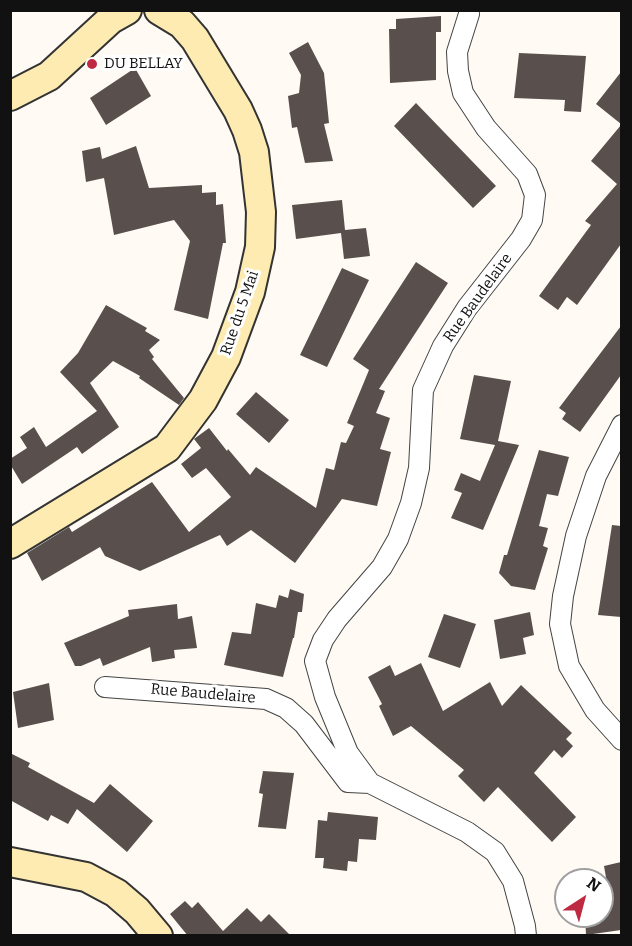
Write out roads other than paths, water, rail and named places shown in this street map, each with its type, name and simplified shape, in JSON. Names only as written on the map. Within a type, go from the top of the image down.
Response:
[{"type":"main road","name":"Rue du 5 Mai","points":[[10,544],[167,448],[212,383],[225,357],[250,292],[260,247],[261,212],[250,141],[238,110],[195,39],[182,24],[159,10]]},
{"type":"main road","points":[[10,96],[50,76],[116,13]]},
{"type":"main road","points":[[10,862],[86,877],[116,893],[137,911],[158,936]]},
{"type":"street","name":"Rue Baudelaire","points":[[370,783],[348,753],[325,697],[315,661],[323,640],[337,619],[382,567],[398,538],[411,503],[419,468],[423,390],[443,346],[467,308],[532,220],[535,195],[527,174],[486,128],[463,93],[457,52],[468,14]]},
{"type":"street","points":[[621,425],[597,476],[576,536],[563,596],[560,624],[569,666],[595,710],[621,740]]},
{"type":"street","name":"Rue Baudelaire","points":[[105,687],[266,699],[286,708],[304,724],[348,782],[370,783],[467,832],[495,852],[513,881],[526,936]]},
{"type":"place","name":"DU BELLAY","points":[[92,64]]}]
